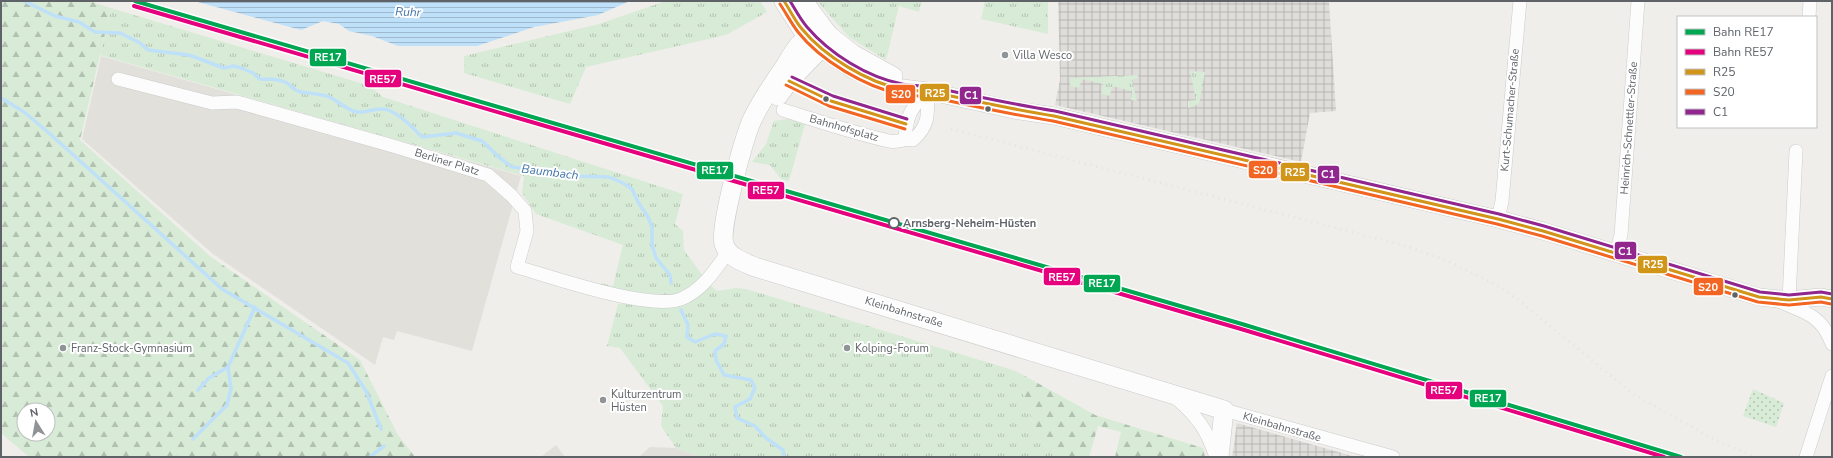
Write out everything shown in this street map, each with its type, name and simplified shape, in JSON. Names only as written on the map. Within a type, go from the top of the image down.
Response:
[{"type":"main road","points":[[784,1],[815,34]]},
{"type":"main road","points":[[803,1],[815,34]]},
{"type":"main road","points":[[728,252],[724,245],[724,226],[749,129],[761,104],[795,51],[815,34]]},
{"type":"main road","name":"Kleinbahnstraße","points":[[728,252],[738,260],[755,267],[1224,410]]},
{"type":"main road","points":[[1219,457],[1224,410]]},
{"type":"street","name":"Kurt-Schumacher-Straße","points":[[1498,219],[1502,201],[1520,1]]},
{"type":"street","name":"Heinrich-Schnettler-Straße","points":[[1616,254],[1621,235],[1638,1]]},
{"type":"street","points":[[1809,16],[1810,1]]},
{"type":"street","points":[[815,34],[845,48],[870,64],[927,92],[1014,110],[1054,116],[1498,219],[1543,231],[1742,293],[1782,300],[1820,297],[1832,299]]},
{"type":"street","name":"Berliner Platz","points":[[118,79],[212,103],[237,102],[393,146],[488,175],[512,196],[525,211],[527,231],[517,267],[612,294],[648,301],[674,301],[689,295],[708,280],[728,252]]},
{"type":"street","points":[[927,92],[928,114],[922,132],[909,139],[906,124],[911,110],[927,92]]},
{"type":"street","name":"Bahnhofsplatz","points":[[783,110],[892,142],[909,139]]},
{"type":"street","points":[[1782,300],[1796,151]]},
{"type":"street","points":[[1782,300],[1817,319],[1829,334],[1832,344]]},
{"type":"street","points":[[1806,457],[1832,376]]},
{"type":"street","name":"Kleinbahnstraße","points":[[1172,395],[1190,410],[1203,426],[1216,457]]},
{"type":"street","name":"Kleinbahnstraße","points":[[1224,410],[1393,457]]},
{"type":"shaded area","points":[[1058,1],[1329,1],[1336,111],[1310,113],[1301,162],[1055,105],[1060,80]]},
{"type":"shaded area","points":[[101,56],[521,176],[472,351],[397,331],[394,340],[383,337],[375,365],[213,254],[82,139]]},
{"type":"shaded area","points":[[1237,423],[1356,457],[1232,457]]},
{"type":"shaded area","points":[[556,445],[565,457],[541,457]]},
{"type":"shaded area","points":[[650,447],[676,448],[700,457],[639,457]]},
{"type":"green space","points":[[1,1],[89,1],[111,8],[80,140],[211,257],[360,360],[398,435],[415,457],[29,457],[1,433]]},
{"type":"green space","points":[[666,1],[760,1],[767,12],[726,35],[586,67],[570,104],[464,73],[464,56],[599,24]]},
{"type":"green space","points":[[817,1],[922,1],[919,12],[899,6],[886,60],[849,37]]},
{"type":"green space","points":[[985,1],[1048,1],[1048,34],[981,19]]},
{"type":"green space","points":[[111,8],[370,86],[383,97],[683,194],[675,224],[683,231],[684,250],[705,279],[687,291],[668,297],[600,289],[601,283],[613,286],[623,245],[536,214],[522,193],[524,176],[100,55]]},
{"type":"green space","points":[[1190,71],[1205,72],[1199,104],[1188,108],[1188,101],[1196,100]]},
{"type":"green space","points":[[1138,75],[1138,78],[1132,80],[1137,101],[1131,100],[1132,91],[1112,86],[1110,96],[1101,94],[1103,84],[1082,79],[1079,88],[1070,86],[1070,78]]},
{"type":"green space","points":[[788,119],[805,124],[789,181],[781,179],[770,165],[752,162],[766,144],[774,121]]},
{"type":"green space","points":[[707,282],[717,291],[736,288],[746,289],[1016,371],[1037,437],[1055,457],[700,457],[676,448],[661,426],[663,406],[620,348],[607,346],[618,304],[674,307],[689,302]]},
{"type":"green space","points":[[1016,371],[1095,415],[1203,448],[1205,457],[1115,457],[1121,432],[1098,426],[1089,457],[1055,457],[1037,437]]},
{"type":"green space","points":[[1753,389],[1784,403],[1776,427],[1743,416]]},
{"type":"water","name":"Ruhr","points":[[194,1],[630,1],[598,15],[534,27],[477,46],[398,46],[372,36],[349,31],[339,24],[323,21],[301,30]]},
{"type":"waterway","name":"Baumbach","points":[[24,1],[55,16],[79,22],[95,32],[120,33],[140,43],[148,50],[189,55],[224,68],[234,66],[241,68],[253,73],[260,79],[280,80],[298,91],[329,97],[354,111],[362,112],[380,109],[388,110],[402,118],[422,137],[456,133],[482,141],[512,167],[554,172],[567,176],[609,177],[623,183],[632,189],[638,202],[648,217],[652,227],[652,245],[656,258],[670,275],[671,283]]},
{"type":"waterway","points":[[1,98],[24,112],[49,133],[222,289],[348,363],[366,391],[381,429]]},
{"type":"waterway","points":[[193,439],[227,405],[231,389],[228,367],[255,307]]},
{"type":"waterway","name":"Baumbach","points":[[681,310],[688,325],[687,337],[695,342],[715,334],[726,336],[724,344],[715,351],[716,360],[724,375],[751,380],[755,388],[750,399],[735,407],[737,418],[755,426],[766,438],[783,450],[784,457]]},
{"type":"waterway","points":[[198,390],[209,378],[228,367]]},
{"type":"waterway","points":[[370,457],[384,446]]},
{"type":"railway","points":[[951,129],[1406,246],[1448,261],[1493,283],[1516,298],[1633,394],[1719,442],[1756,457]]},
{"type":"rail line","name":"RE17","points":[[135,1],[1242,324],[1681,457]]},
{"type":"rail line","name":"RE57","points":[[134,6],[1241,329],[1664,457]]},
{"type":"transit line","name":"R25","points":[[784,1],[799,26],[822,49],[848,67],[875,81],[889,86],[936,93],[1054,116],[1498,219],[1543,231],[1759,297],[1789,300],[1821,297],[1832,299]]},
{"type":"transit line","name":"C1","points":[[790,1],[804,24],[816,37],[838,55],[863,70],[889,81],[936,88],[1012,104],[1055,111],[1499,214],[1544,226],[1760,292],[1789,295],[1821,292],[1832,294]]},
{"type":"transit line","name":"S20","points":[[780,4],[798,32],[818,53],[858,79],[900,94],[935,98],[1053,121],[1497,224],[1542,236],[1758,302],[1789,305],[1821,302],[1831,304]]},
{"type":"transit line","name":"C1","points":[[792,77],[833,96],[907,119]]},
{"type":"transit line","name":"R25","points":[[789,81],[831,101],[906,124]]},
{"type":"transit line","name":"S20","points":[[786,85],[829,106],[905,129]]},
{"type":"place","name":"Villa Wesco","points":[[1005,55]]},
{"type":"place","name":"Arnsberg-Neheim-Hüsten","points":[[894,223]]},
{"type":"place","name":"Franz-Stock-Gymnasium","points":[[63,348]]},
{"type":"place","name":"Kolping-Forum","points":[[847,348]]},
{"type":"place","name":"Kulturzentrum Hüsten","points":[[603,400]]}]
